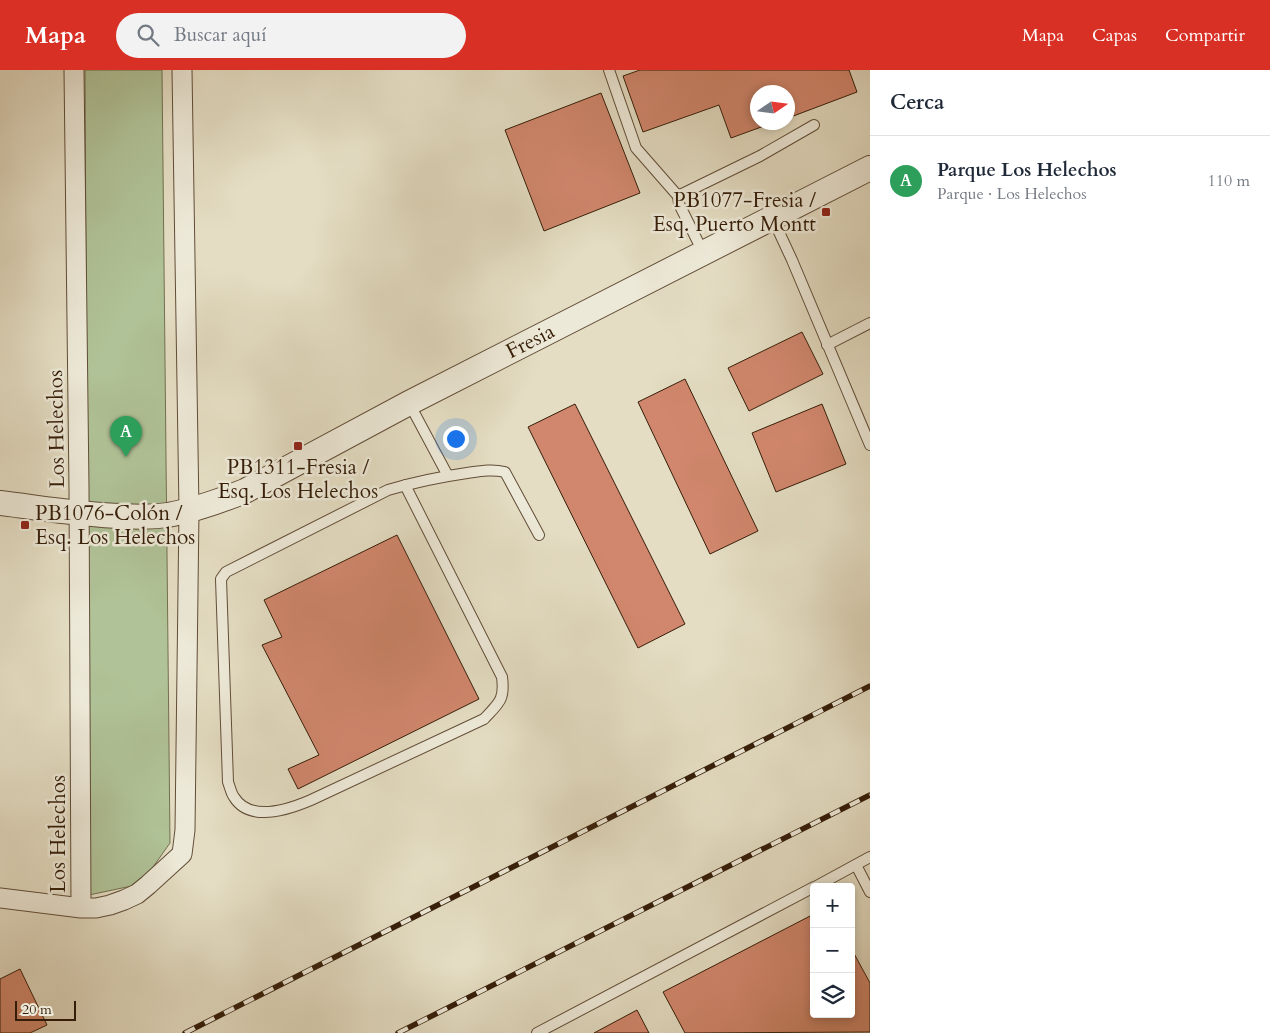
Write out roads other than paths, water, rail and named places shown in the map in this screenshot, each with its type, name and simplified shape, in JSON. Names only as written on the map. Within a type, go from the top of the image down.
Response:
[{"type":"street","name":"Los Helechos","points":[[74,70],[81,908]]},
{"type":"street","points":[[0,898],[81,908],[110,906],[137,894],[182,854],[185,830],[190,510],[182,70]]},
{"type":"street","name":"Fresia","points":[[0,503],[79,514],[137,517],[166,515],[220,501],[245,491],[409,403],[870,168]]},
{"type":"lane","points":[[608,70],[636,148],[678,196],[679,204],[703,252]]},
{"type":"lane","points":[[678,196],[760,156],[814,125]]},
{"type":"lane","points":[[772,217],[870,445]]},
{"type":"lane","points":[[828,345],[870,323]]},
{"type":"lane","points":[[409,403],[448,476]]},
{"type":"lane","points":[[405,485],[502,677],[503,689],[501,699],[484,719],[298,806],[263,813],[252,811],[242,806],[234,798],[228,782],[221,579],[226,572],[388,490],[417,481],[495,470],[506,472],[539,535]]},
{"type":"lane","points":[[822,883],[870,858]]},
{"type":"lane","points":[[856,865],[870,892]]},
{"type":"lane","points":[[538,1033],[810,889]]},
{"type":"railway","points":[[185,1033],[870,686]]},
{"type":"railway","points":[[398,1033],[870,795]]},
{"type":"place","name":"PB1077-Fresia / Esq. Puerto Montt","points":[[826,212]]},
{"type":"place","name":"PB1311-Fresia / Esq. Los Helechos","points":[[298,446]]},
{"type":"place","name":"Parque Los Helechos","points":[[126,457]]},
{"type":"place","name":"PB1076-Colón / Esq. Los Helechos","points":[[25,525]]}]
